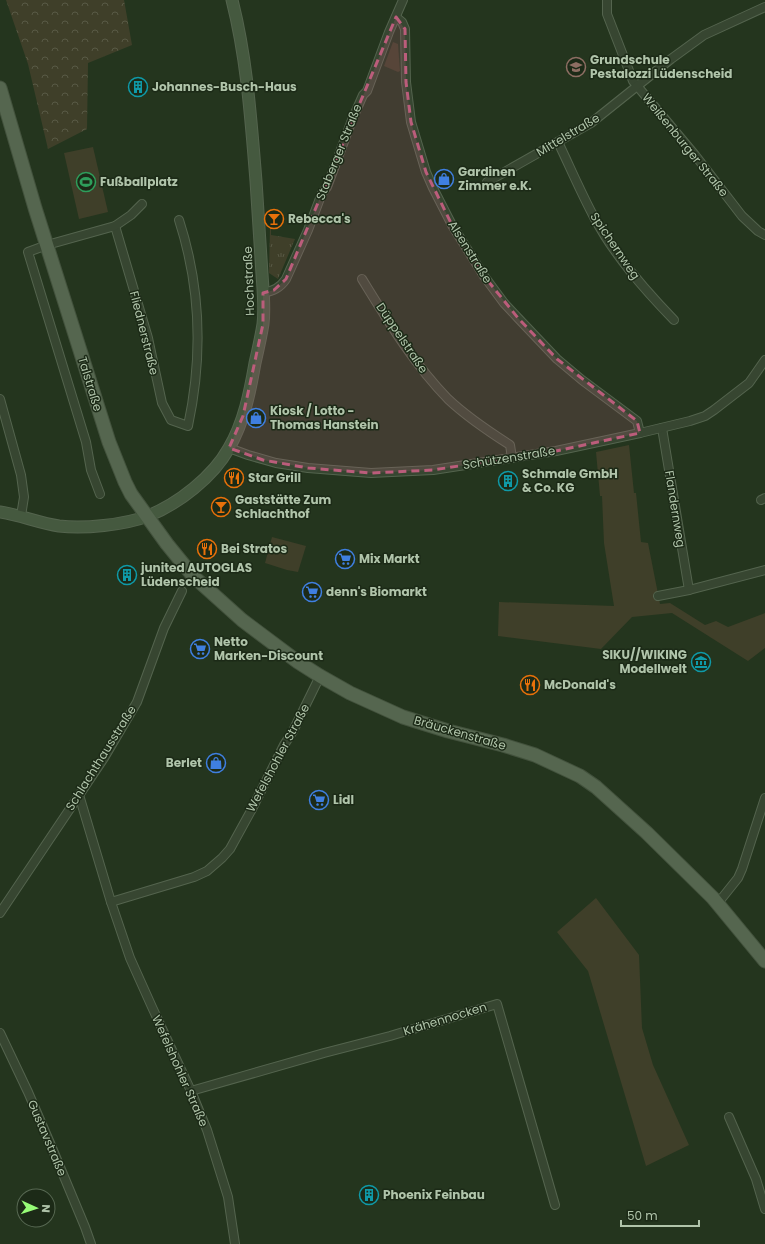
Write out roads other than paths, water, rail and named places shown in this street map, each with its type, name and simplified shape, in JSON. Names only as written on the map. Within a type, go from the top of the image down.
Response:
[{"type":"main road","name":"Hochstraße","points":[[0,512],[21,516],[44,523],[77,527],[112,524],[146,516],[161,510],[187,494],[214,469],[229,448],[243,416],[263,324],[260,232],[250,106],[242,50],[232,0]]},
{"type":"main road","name":"Talstraße","points":[[0,88],[47,245],[109,442],[124,482],[146,516]]},
{"type":"main road","name":"Bräuckenstraße","points":[[146,516],[183,565],[208,591],[242,620],[292,658],[320,676],[350,693],[403,717],[448,731],[524,751],[550,761],[580,776],[596,787],[647,833],[718,903],[765,961]]},
{"type":"street","name":"Staberger Straße","points":[[263,293],[274,290],[286,279],[308,230],[322,193],[327,187],[352,120],[363,95],[367,90],[403,0]]},
{"type":"street","name":"Weißenburger Straße","points":[[607,0],[607,14],[633,80],[695,155],[742,216],[758,231],[765,235]]},
{"type":"street","name":"Mittelstraße","points":[[487,182],[592,123],[704,35],[765,7]]},
{"type":"street","name":"Alsenstraße","points":[[396,16],[402,22],[405,29],[405,71],[411,122],[426,172],[452,225],[484,276],[504,303],[532,334],[557,359],[582,380],[637,421],[640,433]]},
{"type":"street","name":"Spichernweg","points":[[558,142],[594,218],[608,241],[639,282],[674,320]]},
{"type":"street","points":[[47,245],[115,226],[131,215],[142,204]]},
{"type":"street","name":"Fliednerstraße","points":[[115,226],[148,338],[162,403],[171,420],[188,426],[194,398],[197,371],[198,314],[187,243],[179,220]]},
{"type":"street","name":"Talstraße","points":[[47,245],[28,252],[86,442],[91,470],[100,494]]},
{"type":"street","name":"Düppelstraße","points":[[362,279],[404,345],[427,375],[449,399],[465,413],[510,445],[512,458]]},
{"type":"street","name":"Schützenstraße","points":[[229,448],[248,456],[276,463],[308,468],[371,473],[433,470],[512,458],[570,448],[640,433],[705,416],[749,383],[765,360]]},
{"type":"street","points":[[0,399],[21,475],[24,497],[21,516]]},
{"type":"street","name":"Flandernweg","points":[[662,428],[689,590]]},
{"type":"street","points":[[658,596],[689,590],[765,570]]},
{"type":"street","name":"Schlachthausstraße","points":[[0,913],[104,758],[137,702],[164,628],[182,591]]},
{"type":"street","name":"Wefelshohler Straße","points":[[110,902],[194,878],[207,871],[222,858],[230,849],[252,809],[320,676]]},
{"type":"street","name":"Wefelshohler Straße","points":[[79,795],[110,902],[130,958],[191,1091],[207,1130],[226,1189],[235,1244]]},
{"type":"street","points":[[718,903],[738,878],[765,798]]},
{"type":"street","name":"Krähennocken","points":[[191,1091],[331,1051],[390,1036],[497,1004],[555,1204]]},
{"type":"street","name":"Gustavstraße","points":[[0,1033],[47,1136],[91,1244]]},
{"type":"street","points":[[729,1117],[756,1179],[765,1209]]},
{"type":"place","name":"Grundschule Pestalozzi Lüdenscheid","points":[[576,67]]},
{"type":"place","name":"Johannes-Busch-Haus","points":[[138,87]]},
{"type":"place","name":"Gardinen Zimmer e.K.","points":[[444,179]]},
{"type":"place","name":"Fußballplatz","points":[[86,182]]},
{"type":"place","name":"Rebecca's","points":[[274,219]]},
{"type":"place","name":"Kiosk / Lotto - Thomas Hanstein","points":[[256,418]]},
{"type":"place","name":"Star Grill","points":[[234,478]]},
{"type":"place","name":"Schmale GmbH & Co. KG","points":[[508,481]]},
{"type":"place","name":"Gaststätte Zum Schlachthof","points":[[221,507]]},
{"type":"place","name":"Bei Stratos","points":[[207,549]]},
{"type":"place","name":"Mix Markt","points":[[345,559]]},
{"type":"place","name":"junited AUTOGLAS Lüdenscheid","points":[[127,575]]},
{"type":"place","name":"denn's Biomarkt","points":[[312,592]]},
{"type":"place","name":"Netto Marken-Discount","points":[[200,649]]},
{"type":"place","name":"SIKU//WIKING Modellwelt","points":[[701,662]]},
{"type":"place","name":"McDonald's","points":[[530,685]]},
{"type":"place","name":"Berlet","points":[[216,763]]},
{"type":"place","name":"Lidl","points":[[319,800]]},
{"type":"place","name":"Phoenix Feinbau","points":[[369,1195]]}]
